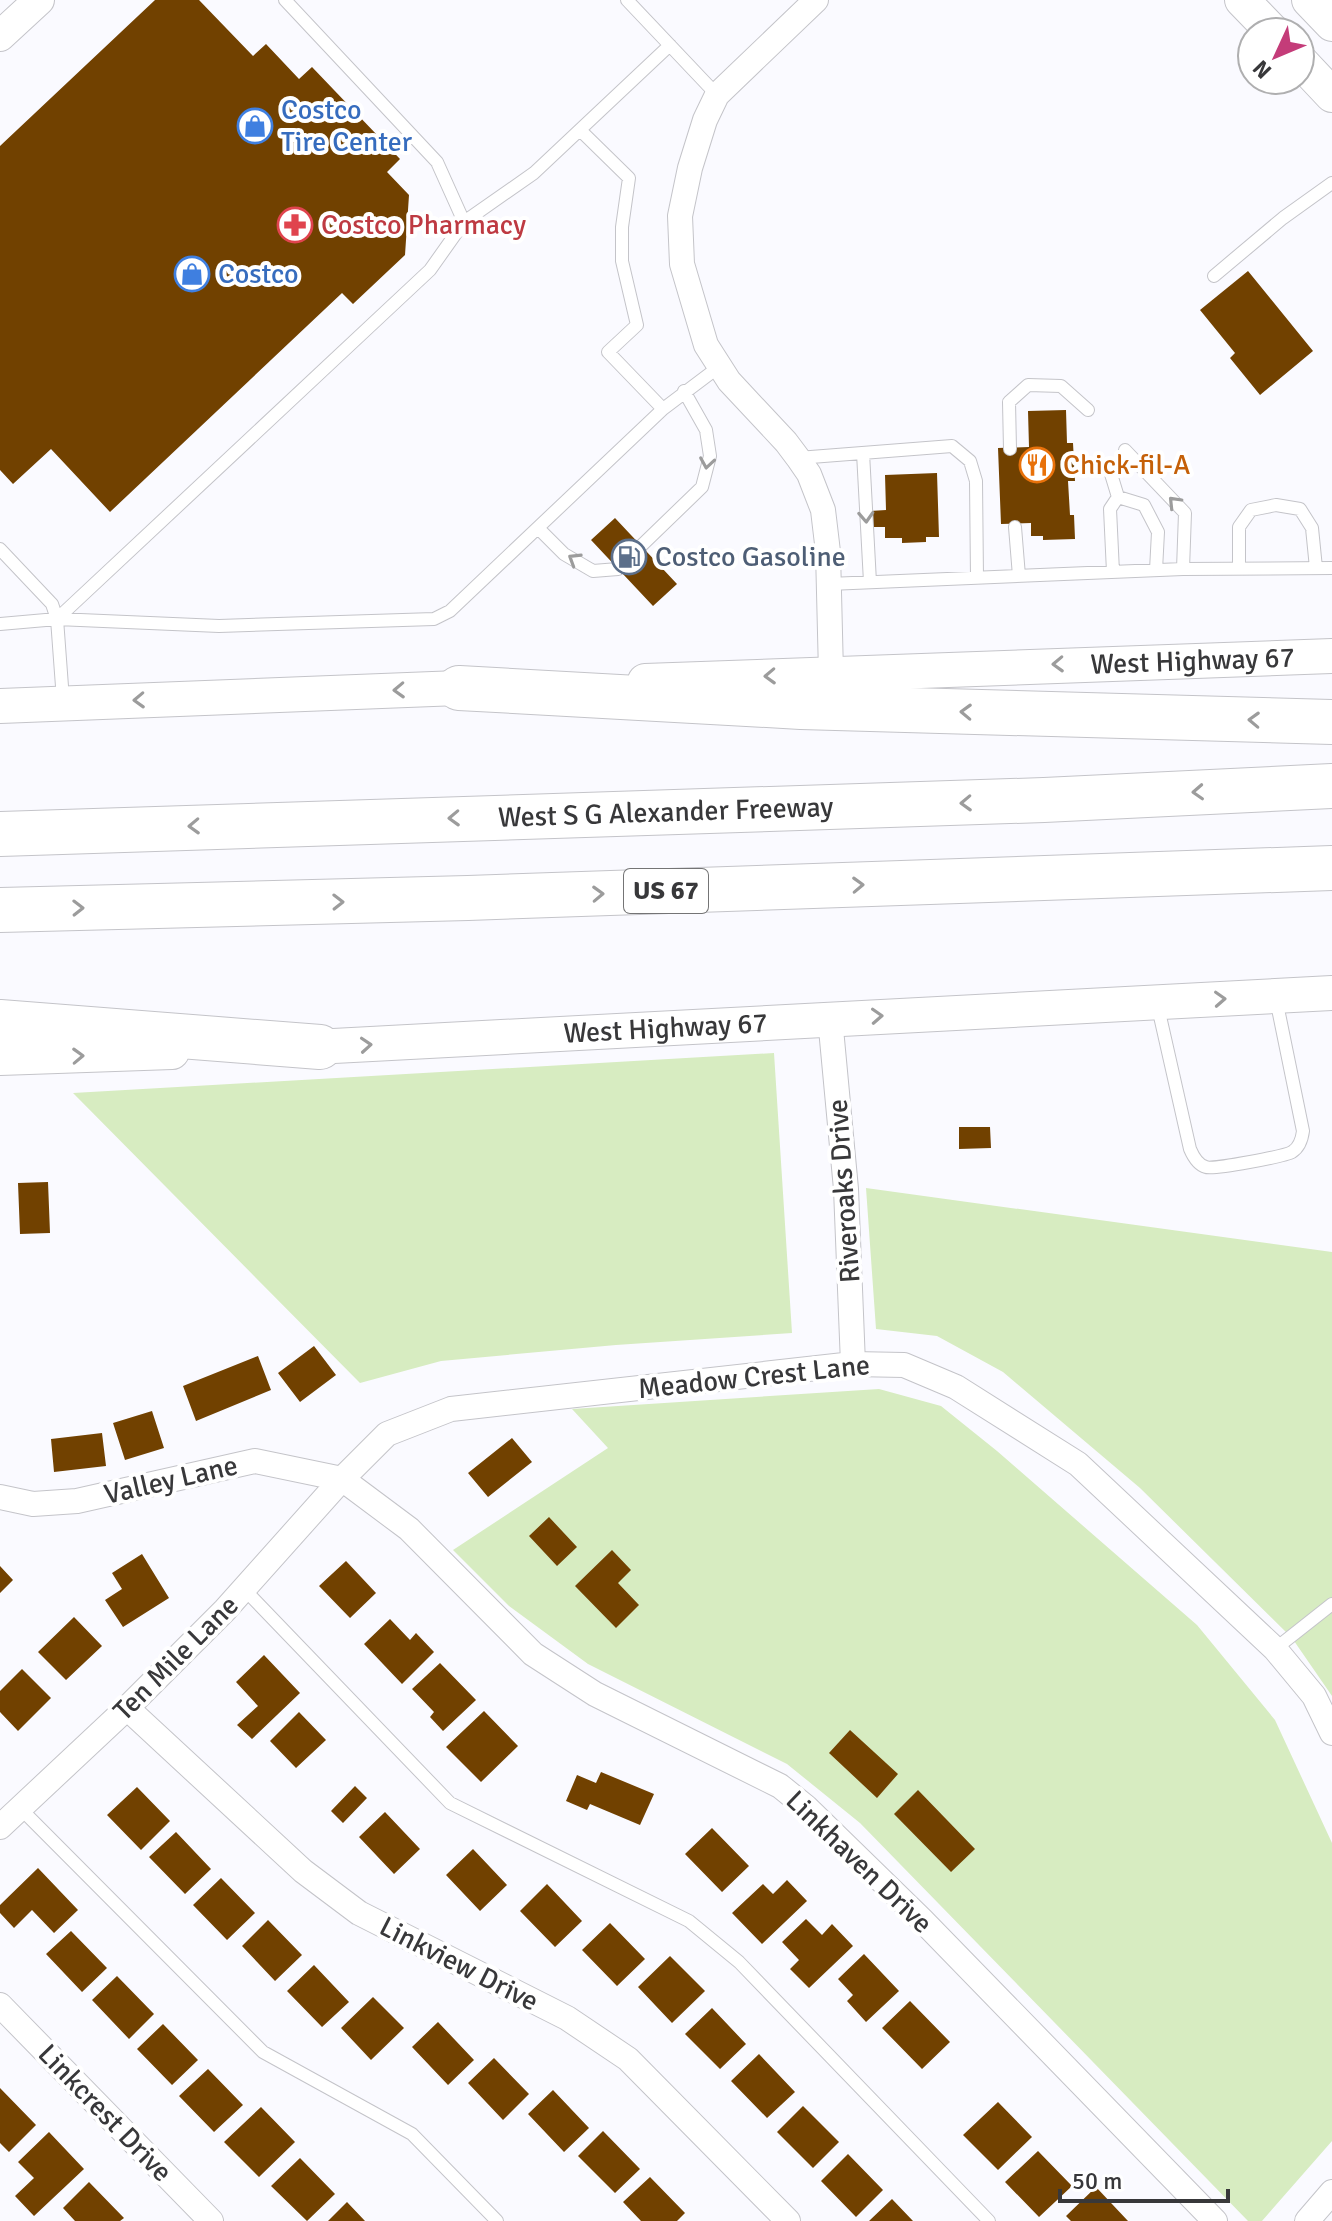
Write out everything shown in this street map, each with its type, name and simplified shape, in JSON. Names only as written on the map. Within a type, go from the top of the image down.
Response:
[{"type":"highway","points":[[459,688],[801,707],[1332,722]]},
{"type":"highway","name":"West S G Alexander Freeway","points":[[0,834],[1029,800],[1332,786]]},
{"type":"highway","name":"US 67","points":[[0,910],[468,898],[1332,868]]},
{"type":"highway","points":[[0,1022],[320,1047]]},
{"type":"main road","points":[[1242,0],[1258,16]]},
{"type":"main road","points":[[1309,0],[1332,24]]},
{"type":"main road","points":[[1316,78],[1332,95]]},
{"type":"main road","name":"West Highway 67","points":[[0,706],[1332,656]]},
{"type":"main road","name":"West Highway 67","points":[[0,1058],[320,1047],[1332,993]]},
{"type":"street","points":[[0,36],[39,0]]},
{"type":"street","points":[[816,0],[717,95],[705,120],[690,168],[680,216],[682,264],[706,345],[729,381],[798,458],[809,474],[823,510],[828,552],[831,673]]},
{"type":"street","name":"Riveroaks Drive","points":[[830,1018],[846,1189],[853,1364]]},
{"type":"street","name":"Meadow Crest Lane","points":[[342,1479],[387,1434],[451,1409],[853,1364],[904,1365],[956,1387],[1078,1464],[1275,1649],[1314,1696],[1332,1733]]},
{"type":"street","name":"Valley Lane","points":[[0,1497],[33,1504],[77,1501],[255,1461],[342,1479]]},
{"type":"street","name":"Ten Mile Lane","points":[[0,1827],[127,1708],[244,1589],[342,1479]]},
{"type":"street","name":"Linkhaven Drive","points":[[342,1479],[409,1529],[533,1654],[595,1694],[780,1786],[806,1807],[922,1920],[1215,2221]]},
{"type":"street","name":"Linkview Drive","points":[[127,1708],[303,1871],[359,1913],[567,2018],[628,2059],[788,2221]]},
{"type":"street","name":"Linkcrest Drive","points":[[0,2005],[211,2221]]},
{"type":"street","points":[[1307,2221],[1332,2192]]},
{"type":"lane","points":[[285,0],[437,162],[464,222]]},
{"type":"lane","points":[[627,0],[717,95]]},
{"type":"lane","points":[[57,619],[430,270],[464,222],[534,173],[670,45]]},
{"type":"lane","points":[[580,130],[629,178],[622,227],[622,261],[637,325],[608,352],[663,409]]},
{"type":"lane","points":[[1214,276],[1283,218],[1332,183]]},
{"type":"lane","points":[[0,624],[57,619],[219,626],[434,619],[450,611],[663,409],[720,366]]},
{"type":"lane","points":[[1010,449],[1009,402],[1028,385],[1061,386],[1088,410]]},
{"type":"lane","points":[[641,546],[702,487],[710,456],[706,430],[684,391]]},
{"type":"lane","points":[[798,458],[952,446],[970,461],[976,481],[977,578]]},
{"type":"lane","points":[[1125,450],[1185,513],[1183,569]]},
{"type":"lane","points":[[863,453],[870,582]]},
{"type":"lane","points":[[1111,474],[1118,497]]},
{"type":"lane","points":[[1118,497],[1144,505],[1158,532],[1156,570]]},
{"type":"lane","points":[[1113,572],[1110,509],[1118,497]]},
{"type":"lane","points":[[1239,568],[1239,527],[1251,510],[1276,505],[1300,509],[1312,528],[1316,568]]},
{"type":"lane","points":[[1015,527],[1019,576]]},
{"type":"lane","points":[[539,529],[564,554],[593,571],[618,569]]},
{"type":"lane","points":[[0,549],[52,604],[57,619],[63,703]]},
{"type":"lane","points":[[829,584],[1183,569],[1332,568]]},
{"type":"lane","points":[[1157,1002],[1190,1149],[1200,1163],[1214,1168],[1284,1155],[1295,1151],[1302,1140],[1303,1131],[1276,996]]},
{"type":"lane","points":[[244,1589],[450,1803],[689,1921],[739,1962],[989,2221]]},
{"type":"lane","points":[[1275,1649],[1332,1604]]},
{"type":"lane","points":[[20,1808],[263,2052],[412,2134],[497,2221]]},
{"type":"green space","points":[[774,1053],[792,1333],[441,1361],[360,1383],[73,1093]]},
{"type":"green space","points":[[866,1188],[1332,1252],[1332,1696],[1292,1638],[1140,1488],[1003,1372],[937,1336],[876,1329]]},
{"type":"green space","points":[[879,1389],[941,1406],[1197,1625],[1275,1720],[1332,1843],[1332,2141],[1262,2221],[1248,2221],[860,1823],[787,1764],[588,1664],[509,1606],[453,1550],[608,1448],[572,1409]]},
{"type":"building","name":"Costco","points":[[155,0],[199,0],[253,56],[266,44],[299,79],[312,67],[400,159],[387,172],[409,195],[405,255],[353,304],[342,293],[110,512],[51,449],[13,484],[0,470],[0,146]]},
{"type":"building","points":[[1248,271],[1313,351],[1260,395],[1230,358],[1235,353],[1200,310]]},
{"type":"building","name":"Chick-fil-A","points":[[1066,410],[1067,443],[1073,443],[1075,481],[1068,481],[1075,539],[1043,540],[1043,536],[1031,536],[1031,523],[1001,524],[998,448],[1029,447],[1028,411]]},
{"type":"building","points":[[937,473],[939,537],[926,537],[926,542],[902,543],[902,538],[885,538],[885,527],[870,527],[870,511],[886,510],[885,475]]},
{"type":"building","name":"Costco Gasoline","points":[[615,518],[677,584],[653,606],[591,540]]},
{"type":"building","points":[[959,1127],[990,1127],[991,1148],[959,1149]]},
{"type":"building","points":[[48,1182],[50,1233],[20,1234],[18,1183]]},
{"type":"building","points":[[314,1346],[336,1375],[300,1402],[278,1373]]},
{"type":"building","points":[[258,1356],[271,1390],[196,1421],[183,1386]]},
{"type":"building","points":[[152,1411],[164,1448],[125,1460],[113,1423]]},
{"type":"building","points":[[102,1433],[106,1466],[54,1472],[51,1439]]},
{"type":"building","points":[[512,1438],[532,1462],[488,1497],[468,1473]]},
{"type":"building","points":[[549,1517],[577,1547],[557,1566],[529,1536]]},
{"type":"building","points":[[612,1550],[631,1570],[618,1583],[639,1605],[616,1628],[575,1586]]},
{"type":"building","points":[[142,1554],[169,1598],[123,1627],[105,1600],[122,1589],[112,1573]]},
{"type":"building","points":[[346,1561],[376,1593],[350,1618],[319,1586]]},
{"type":"building","points":[[0,1566],[13,1580],[0,1593]]},
{"type":"building","points":[[74,1617],[102,1646],[66,1680],[38,1652]]},
{"type":"building","points":[[390,1619],[410,1640],[416,1633],[434,1652],[402,1684],[364,1644]]},
{"type":"building","points":[[264,1655],[300,1693],[252,1739],[237,1725],[258,1706],[236,1682]]},
{"type":"building","points":[[440,1663],[476,1700],[443,1731],[430,1717],[434,1712],[412,1689]]},
{"type":"building","points":[[22,1669],[51,1698],[18,1731],[0,1712],[0,1691]]},
{"type":"building","points":[[484,1711],[518,1746],[481,1782],[446,1747]]},
{"type":"building","points":[[299,1712],[326,1740],[296,1768],[270,1741]]},
{"type":"building","points":[[850,1730],[898,1774],[877,1798],[829,1753]]},
{"type":"building","points":[[601,1772],[654,1794],[640,1825],[590,1804],[587,1810],[566,1801],[577,1775],[596,1783]]},
{"type":"building","points":[[355,1786],[367,1798],[343,1823],[331,1811]]},
{"type":"building","points":[[137,1787],[170,1821],[141,1850],[107,1815]]},
{"type":"building","points":[[918,1790],[975,1849],[951,1872],[894,1814]]},
{"type":"building","points":[[385,1812],[420,1849],[394,1874],[359,1837]]},
{"type":"building","points":[[712,1828],[749,1866],[722,1892],[685,1854]]},
{"type":"building","points":[[176,1832],[211,1869],[185,1894],[149,1857]]},
{"type":"building","points":[[473,1849],[507,1885],[480,1911],[446,1875]]},
{"type":"building","points":[[38,1868],[78,1910],[54,1933],[32,1910],[14,1928],[0,1913],[0,1905]]},
{"type":"building","points":[[221,1878],[255,1913],[227,1940],[193,1905]]},
{"type":"building","points":[[787,1880],[807,1901],[762,1944],[732,1913],[763,1884],[773,1894]]},
{"type":"building","points":[[547,1884],[582,1921],[555,1947],[520,1911]]},
{"type":"building","points":[[806,1919],[822,1935],[832,1924],[853,1946],[809,1988],[790,1969],[799,1960],[782,1942]]},
{"type":"building","points":[[268,1920],[302,1955],[275,1981],[242,1946]]},
{"type":"building","points":[[610,1923],[645,1959],[617,1986],[582,1950]]},
{"type":"building","points":[[71,1931],[107,1968],[82,1992],[46,1954]]},
{"type":"building","points":[[864,1954],[899,1991],[866,2022],[847,2001],[853,1995],[838,1979]]},
{"type":"building","points":[[670,1956],[705,1991],[672,2023],[638,1987]]},
{"type":"building","points":[[314,1965],[349,2002],[322,2027],[287,1991]]},
{"type":"building","points":[[117,1976],[154,2014],[129,2039],[92,2000]]},
{"type":"building","points":[[373,1997],[404,2028],[371,2060],[341,2028]]},
{"type":"building","points":[[910,2001],[950,2042],[922,2069],[882,2028]]},
{"type":"building","points":[[712,2008],[746,2044],[720,2069],[685,2034]]},
{"type":"building","points":[[438,2022],[474,2060],[448,2085],[412,2047]]},
{"type":"building","points":[[163,2024],[198,2060],[172,2085],[137,2049]]},
{"type":"building","points":[[759,2054],[795,2092],[767,2118],[731,2081]]},
{"type":"building","points":[[494,2058],[529,2094],[503,2120],[468,2083]]},
{"type":"building","points":[[208,2069],[243,2105],[214,2132],[179,2096]]},
{"type":"building","points":[[0,2088],[36,2125],[9,2152],[0,2143]]},
{"type":"building","points":[[553,2090],[589,2128],[564,2152],[528,2114]]},
{"type":"building","points":[[998,2102],[1032,2137],[998,2170],[963,2135]]},
{"type":"building","points":[[803,2106],[839,2142],[813,2168],[777,2132]]},
{"type":"building","points":[[261,2107],[295,2142],[259,2177],[224,2142]]},
{"type":"building","points":[[603,2131],[640,2169],[615,2193],[578,2156]]},
{"type":"building","points":[[49,2132],[84,2169],[34,2216],[15,2196],[34,2178],[18,2162]]},
{"type":"building","points":[[1038,2151],[1072,2186],[1039,2217],[1005,2182]]},
{"type":"building","points":[[848,2154],[883,2190],[856,2217],[821,2181]]},
{"type":"building","points":[[300,2158],[335,2194],[307,2221],[271,2186]]},
{"type":"building","points":[[650,2177],[685,2213],[677,2221],[641,2221],[623,2202]]},
{"type":"building","points":[[89,2182],[124,2218],[120,2221],[75,2221],[63,2208]]},
{"type":"building","points":[[1096,2187],[1128,2221],[1071,2221],[1066,2216]]},
{"type":"building","points":[[892,2199],[913,2221],[869,2221]]},
{"type":"building","points":[[347,2202],[365,2221],[328,2221]]},
{"type":"place","name":"Costco Tire Center","points":[[255,126]]},
{"type":"place","name":"Costco Pharmacy","points":[[295,225]]},
{"type":"place","name":"Costco","points":[[192,274]]},
{"type":"place","name":"Chick-fil-A","points":[[1037,465]]},
{"type":"place","name":"Costco Gasoline","points":[[629,557]]}]
